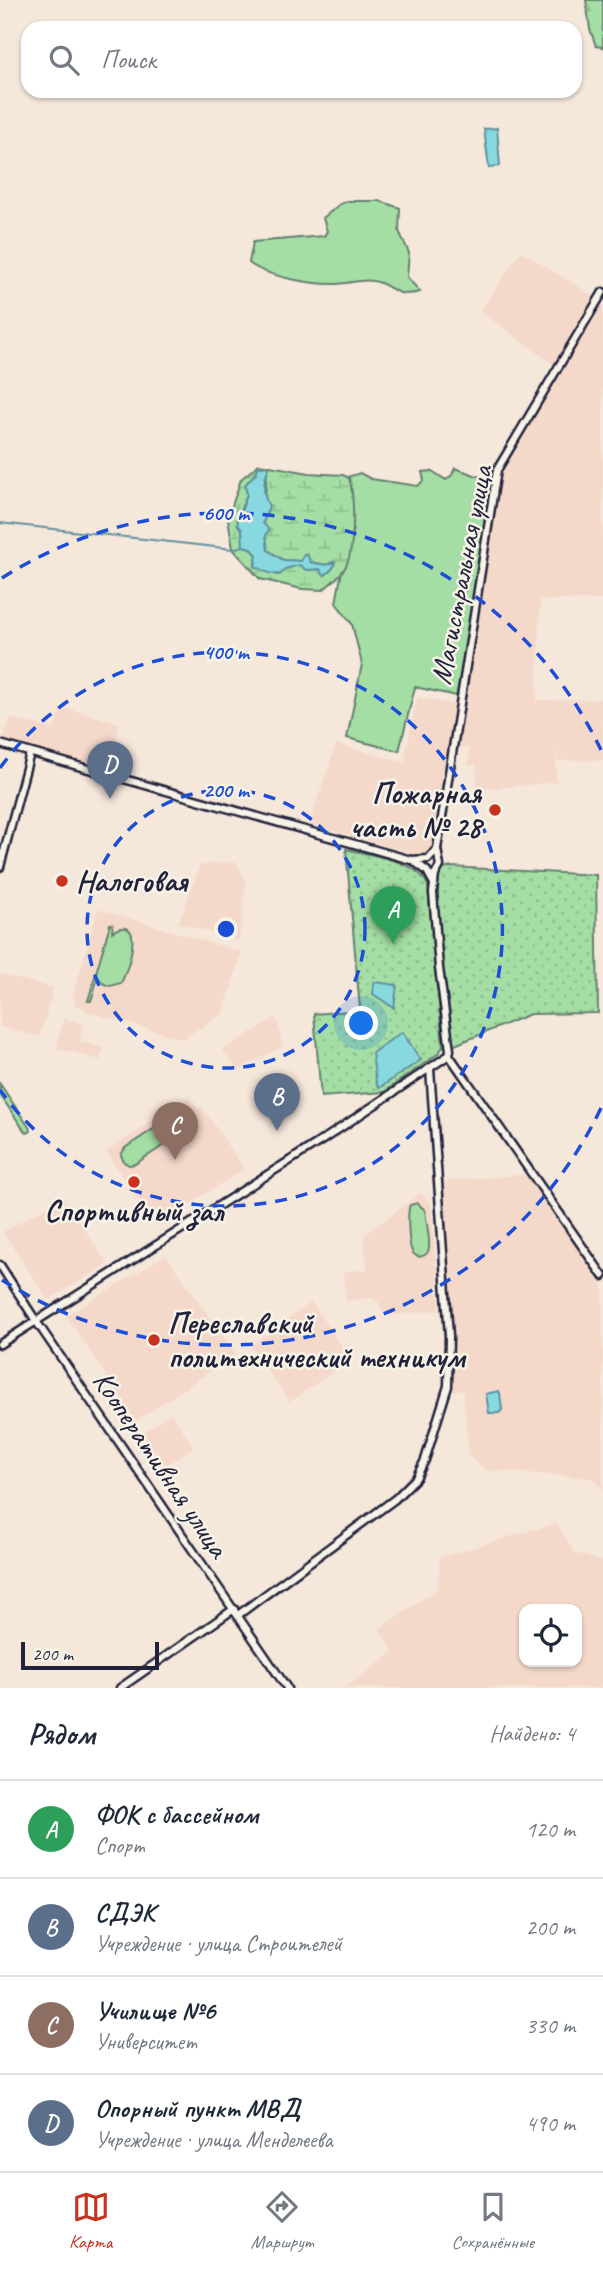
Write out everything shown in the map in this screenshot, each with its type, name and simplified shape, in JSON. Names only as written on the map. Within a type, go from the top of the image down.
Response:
[{"type":"street","name":"Магистральная улица","points":[[438,860],[437,849],[497,470],[603,292]]},
{"type":"street","points":[[0,744],[414,861],[433,873],[438,871]]},
{"type":"street","points":[[0,867],[30,753]]},
{"type":"street","points":[[437,849],[425,865],[433,882],[449,1055],[603,1276]]},
{"type":"street","points":[[414,861],[438,860],[440,866],[433,882]]},
{"type":"street","points":[[0,1344],[324,1139],[449,1055]]},
{"type":"street","points":[[120,1688],[236,1612],[395,1499],[416,1478],[428,1453],[448,1386],[449,1336],[430,1069]]},
{"type":"street","name":"Кооперативная улица","points":[[0,1265],[288,1688]]},
{"type":"shaded area","points":[[521,251],[598,299],[603,292],[603,600],[540,600],[537,700],[603,699],[603,760],[557,761],[555,745],[557,782],[477,790],[476,765],[469,765],[469,747],[454,747],[497,470],[557,367],[480,311]]},
{"type":"shaded area","points":[[417,697],[456,705],[431,849],[421,856],[309,824],[336,744],[404,762]]},
{"type":"shaded area","points":[[61,707],[120,723],[107,771],[3,741],[10,718],[54,729]]},
{"type":"shaded area","points":[[236,862],[246,881],[239,941],[179,923],[200,865]]},
{"type":"shaded area","points":[[98,909],[242,952],[223,1014],[183,1039],[85,1011],[74,1005],[76,1000],[72,999]]},
{"type":"shaded area","points":[[0,974],[53,988],[40,1037],[0,1027]]},
{"type":"shaded area","points":[[64,1018],[84,1024],[80,1041],[103,1048],[100,1060],[56,1048]]},
{"type":"shaded area","points":[[275,1018],[282,1047],[238,1070],[222,1050]]},
{"type":"shaded area","points":[[189,1096],[198,1109],[202,1107],[244,1169],[155,1226],[106,1152]]},
{"type":"shaded area","points":[[528,1174],[603,1286],[603,1490],[595,1480],[589,1478],[485,1470],[469,1457],[463,1390],[447,1392],[449,1335],[438,1182]]},
{"type":"shaded area","points":[[421,1193],[431,1203],[440,1310],[385,1316],[378,1302],[372,1298],[346,1301],[343,1272],[367,1269],[364,1235]]},
{"type":"shaded area","points":[[63,1197],[108,1264],[48,1300],[3,1232]]},
{"type":"shaded area","name":"Переславский политехнический техникум","points":[[166,1255],[236,1354],[136,1421],[66,1316]]},
{"type":"shaded area","points":[[311,1302],[351,1359],[290,1402],[250,1346]]},
{"type":"shaded area","points":[[171,1413],[194,1447],[164,1467],[141,1434]]},
{"type":"shaded area","points":[[557,1523],[574,1552],[603,1562],[603,1688],[345,1688],[394,1652],[379,1629],[438,1588],[440,1557]]},
{"type":"green space","points":[[586,0],[603,0],[603,47],[596,46],[590,29]]},
{"type":"green space","points":[[348,201],[380,201],[400,208],[399,231],[409,253],[407,277],[420,292],[404,294],[380,283],[368,281],[334,284],[302,281],[278,276],[249,263],[253,242],[324,236],[327,231],[323,218]]},
{"type":"green space","points":[[259,464],[349,478],[353,522],[349,558],[342,573],[323,590],[302,589],[260,579],[233,549],[228,518],[241,479]],"holes":[[[257,469],[267,471],[265,499],[269,506],[263,523],[268,550],[283,560],[301,561],[304,554],[307,554],[310,562],[326,565],[333,562],[333,568],[325,575],[320,569],[306,570],[300,565],[285,568],[277,575],[255,564],[257,555],[251,548],[244,546],[237,519],[247,494],[245,485]]]},
{"type":"green space","points":[[455,468],[494,482],[457,696],[415,687],[399,751],[347,738],[362,664],[352,624],[336,603],[346,549],[344,478],[360,473],[371,479],[418,486],[424,480],[422,472],[432,471],[446,480]]},
{"type":"green space","points":[[346,849],[404,864],[422,877],[428,886],[443,1046],[439,1053],[384,1092],[321,1097],[314,1014],[360,1010]]},
{"type":"green space","points":[[451,867],[596,875],[598,1013],[530,1014],[450,1047],[434,884],[440,870]]},
{"type":"green space","points":[[110,924],[113,925],[112,932],[123,928],[129,930],[132,936],[127,967],[121,983],[110,986],[98,977],[91,1001],[88,1001]]},
{"type":"green space","points":[[0,1084],[30,1132],[26,1133],[0,1095]]},
{"type":"green space","points":[[168,1123],[175,1131],[172,1140],[135,1164],[124,1162],[121,1155],[125,1148],[161,1124]]},
{"type":"green space","points":[[417,1203],[425,1210],[429,1239],[428,1251],[420,1257],[411,1249],[408,1229],[410,1205]]},
{"type":"water","points":[[497,128],[500,166],[489,168],[484,129]]},
{"type":"water","points":[[258,467],[269,468],[264,492],[269,506],[263,523],[269,530],[266,535],[268,550],[283,560],[301,561],[307,554],[310,562],[326,565],[335,562],[325,575],[320,569],[306,570],[300,565],[285,569],[281,574],[267,572],[255,566],[257,555],[251,548],[243,546],[242,530],[237,524],[247,494],[245,485]]},
{"type":"water","points":[[374,982],[397,985],[394,1008],[373,994]]},
{"type":"water","points":[[402,1032],[421,1060],[379,1088],[372,1053]]},
{"type":"water","points":[[498,1391],[502,1410],[499,1413],[489,1413],[486,1394]]},
{"type":"waterway","points":[[0,523],[233,549],[243,546]]},
{"type":"place","name":"Опорный пункт МВД","points":[[110,799]]},
{"type":"place","name":"Пожарная часть № 28","points":[[495,810]]},
{"type":"place","name":"Налоговая","points":[[62,881]]},
{"type":"place","name":"ФОК с бассейном","points":[[393,944]]},
{"type":"place","name":"СДЭК","points":[[277,1131]]},
{"type":"place","name":"Училище №6","points":[[175,1160]]},
{"type":"place","name":"Спортивный зал","points":[[134,1182]]},
{"type":"place","name":"Переславский политехнический техникум","points":[[154,1340]]}]
